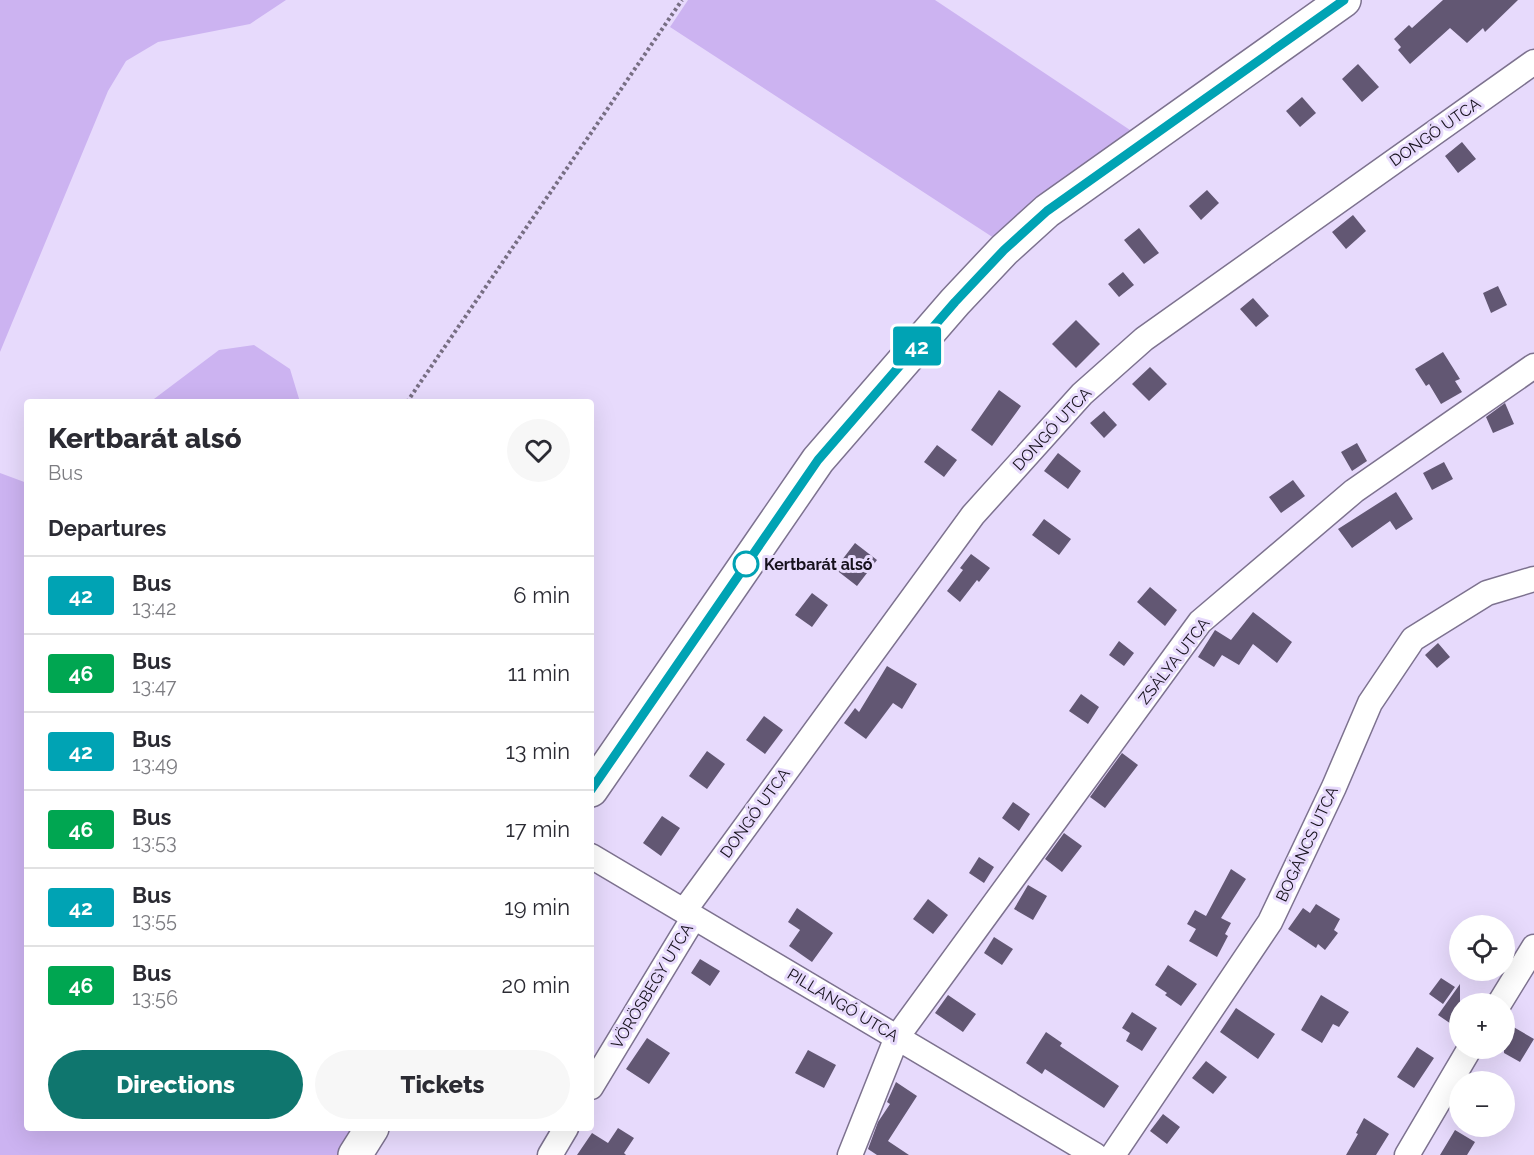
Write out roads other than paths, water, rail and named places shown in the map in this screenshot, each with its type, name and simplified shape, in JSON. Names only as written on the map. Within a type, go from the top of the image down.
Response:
[{"type":"street","points":[[594,786],[818,460],[955,302],[1004,250],[1047,211],[1344,0]]},
{"type":"street","name":"DONGÓ UTCA","points":[[689,914],[973,515],[1082,394],[1144,339],[1534,62]]},
{"type":"street","name":"ZSÁLYA UTCA","points":[[850,1155],[897,1037],[1200,622],[1354,491],[1534,366]]},
{"type":"street","name":"BOGÁNCS UTCA","points":[[1113,1155],[1270,922],[1334,787],[1370,703],[1413,639],[1487,593],[1534,579]]},
{"type":"street","name":"PILLANGÓ UTCA","points":[[594,858],[1095,1155]]},
{"type":"street","name":"VÖRÖSBEGY UTCA","points":[[594,1082],[689,914]]},
{"type":"street","points":[[1505,993],[1534,948]]},
{"type":"street","points":[[1407,1155],[1464,1059]]},
{"type":"street","points":[[355,1155],[370,1131]]},
{"type":"street","points":[[550,1155],[564,1131]]},
{"type":"place","name":"Kertbarát alsó","points":[[746,564]]}]
